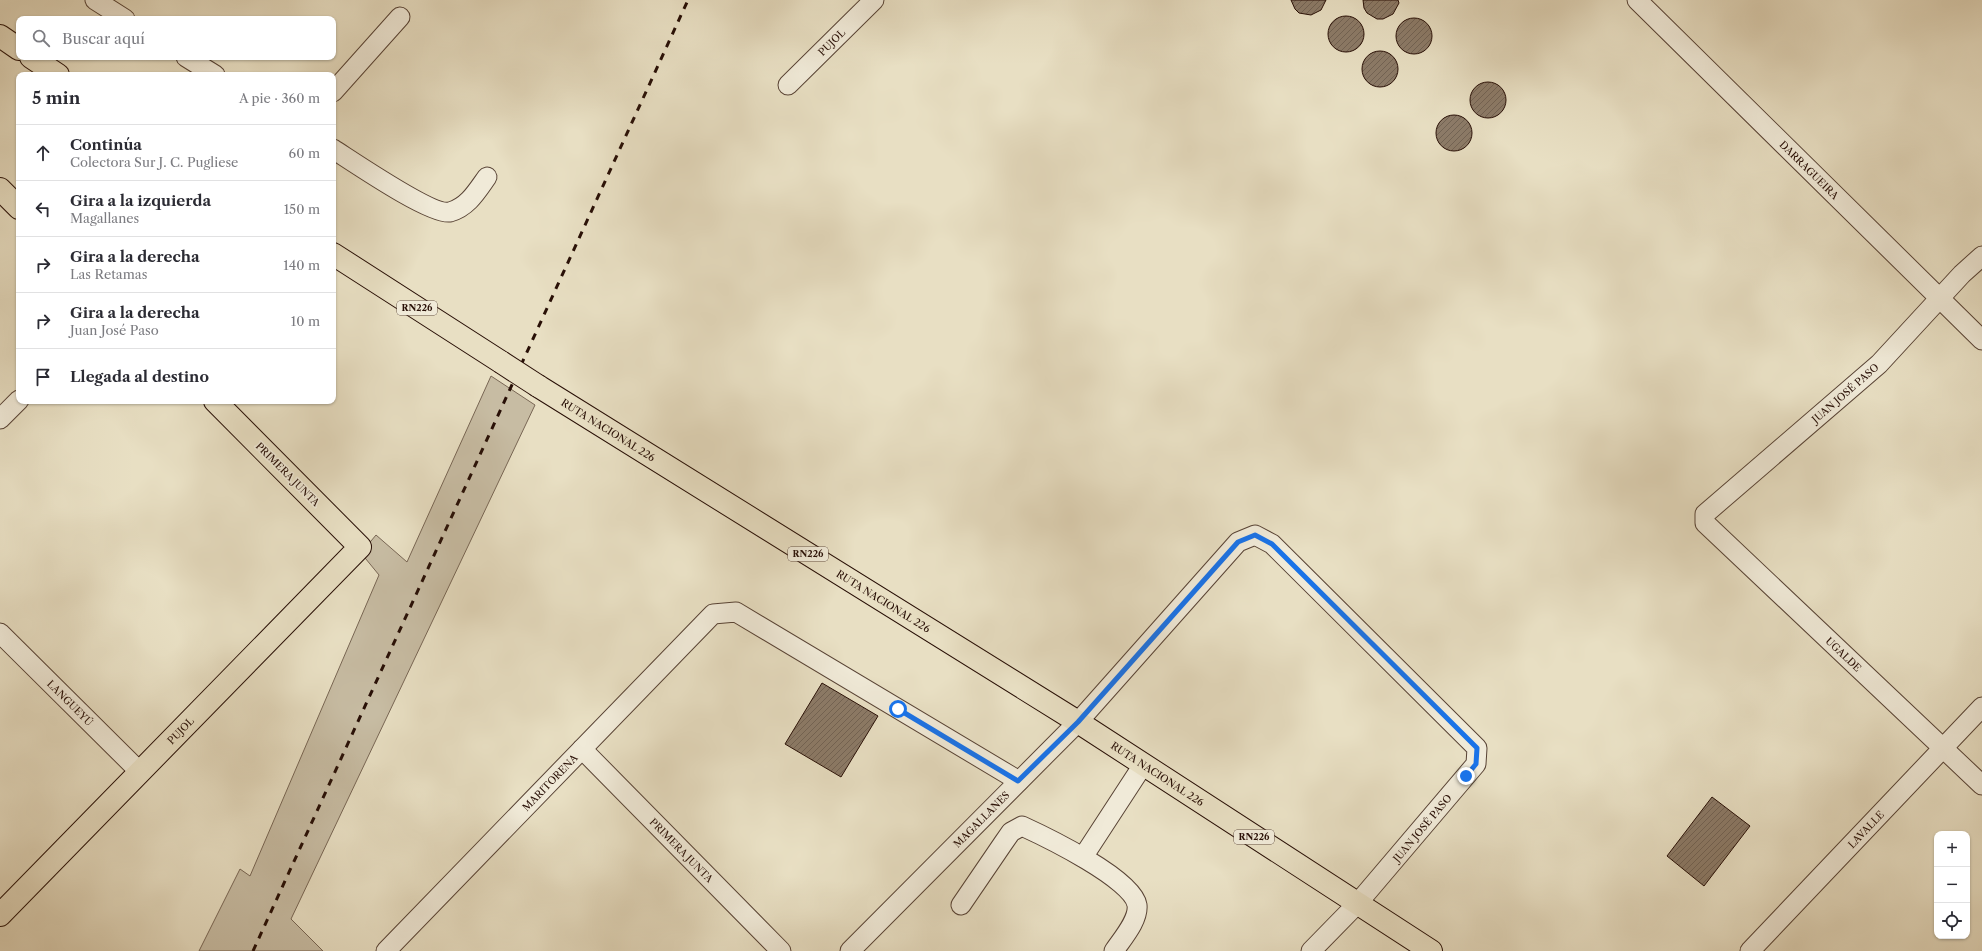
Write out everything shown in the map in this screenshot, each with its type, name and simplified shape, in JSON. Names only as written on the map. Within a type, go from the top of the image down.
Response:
[{"type":"main road","points":[[0,36],[16,47]]},
{"type":"main road","points":[[36,60],[54,72]]},
{"type":"main road","points":[[0,190],[16,205]]},
{"type":"main road","name":"RUTA NACIONAL 226","points":[[336,256],[538,386],[1078,722],[1431,951]]},
{"type":"main road","name":"PRIMERA JUNTA","points":[[218,404],[360,547]]},
{"type":"main road","name":"PUJOL","points":[[0,915],[360,547]]},
{"type":"street","points":[[95,0],[121,16]]},
{"type":"street","name":"PUJOL","points":[[788,85],[874,0]]},
{"type":"street","name":"DARRAGUEIRA","points":[[1637,0],[1982,340]]},
{"type":"street","points":[[336,89],[400,17]]},
{"type":"street","points":[[191,60],[210,72]]},
{"type":"street","points":[[336,150],[417,201],[437,210],[449,212],[468,203],[487,177]]},
{"type":"street","name":"JUAN JOSÉ PASO","points":[[1705,523],[1705,514],[1879,364],[1962,274],[1982,256]]},
{"type":"street","points":[[0,419],[16,403]]},
{"type":"street","name":"UGALDE","points":[[1705,523],[1982,785]]},
{"type":"street","name":"MAGALLANES","points":[[850,951],[1078,722],[1238,542],[1255,535],[1272,544],[1477,748]]},
{"type":"street","name":"MARITORENA","points":[[386,951],[713,614],[736,612],[1018,781]]},
{"type":"street","name":"LANGUEYÚ","points":[[0,633],[140,772]]},
{"type":"street","name":"LAVALLE","points":[[1750,951],[1982,707]]},
{"type":"street","name":"JUAN JOSÉ PASO","points":[[1310,951],[1357,904],[1476,764],[1477,748]]},
{"type":"street","name":"PRIMERA JUNTA","points":[[582,750],[781,951]]},
{"type":"street","points":[[1083,856],[1143,765]]},
{"type":"street","points":[[961,905],[1011,832],[1022,826],[1083,856],[1134,895],[1137,906],[1135,918],[1114,951]]},
{"type":"shaded area","points":[[491,376],[535,405],[291,919],[323,951],[199,951],[240,869],[250,876],[379,575],[361,553],[376,535],[407,562]]},
{"type":"building","points":[[1291,0],[1326,0],[1321,10],[1311,15],[1299,13],[1295,9]]},
{"type":"building","points":[[1363,0],[1398,0],[1399,3],[1393,14],[1383,19],[1377,19],[1367,13],[1364,8]]},
{"type":"building","points":[[1350,16],[1359,21],[1363,27],[1363,41],[1359,47],[1350,52],[1342,52],[1333,47],[1329,41],[1328,30],[1333,21],[1339,17]]},
{"type":"building","points":[[1418,18],[1427,23],[1431,29],[1431,43],[1427,49],[1418,54],[1410,54],[1401,49],[1397,43],[1396,32],[1401,23],[1407,19]]},
{"type":"building","points":[[1384,51],[1393,56],[1397,62],[1397,76],[1393,82],[1384,87],[1376,87],[1367,82],[1363,76],[1362,65],[1367,56],[1373,52]]},
{"type":"building","points":[[1492,82],[1501,87],[1505,93],[1505,107],[1501,113],[1492,118],[1484,118],[1475,113],[1471,107],[1470,96],[1475,87],[1481,83]]},
{"type":"building","points":[[1458,115],[1467,120],[1471,126],[1471,140],[1467,146],[1458,151],[1450,151],[1441,146],[1437,140],[1436,129],[1441,120],[1447,116]]},
{"type":"building","points":[[822,683],[878,716],[841,777],[785,744]]},
{"type":"building","points":[[1712,797],[1750,826],[1704,886],[1667,856]]},
{"type":"railway","points":[[253,951],[688,0]]},
{"type":"route","points":[[898,709],[1018,781],[1078,722],[1238,542],[1255,535],[1272,544],[1477,748],[1476,764],[1466,776]]}]
